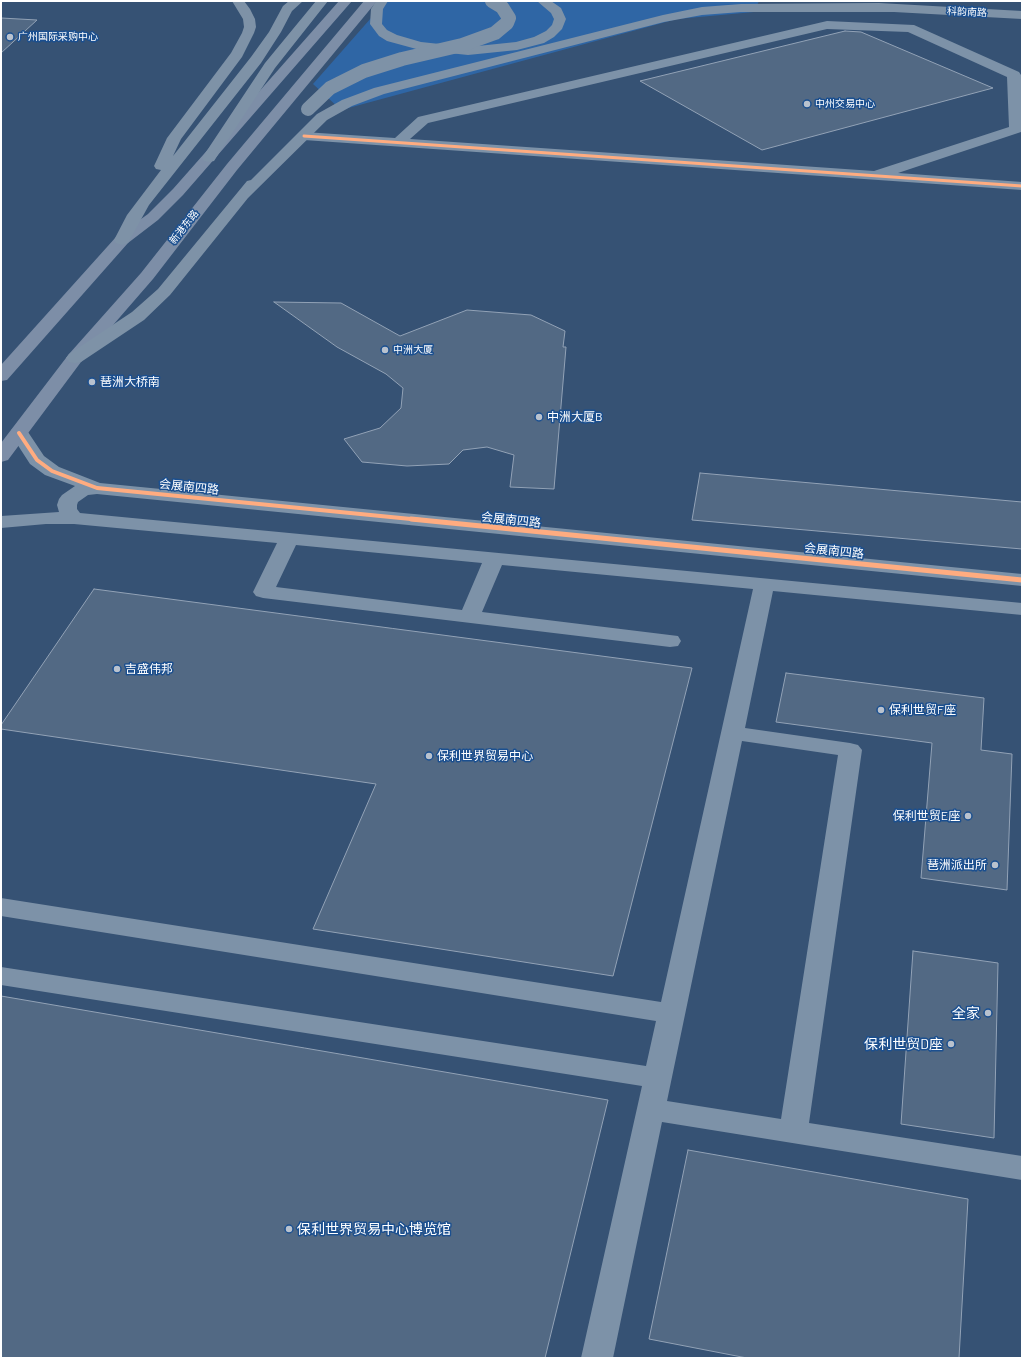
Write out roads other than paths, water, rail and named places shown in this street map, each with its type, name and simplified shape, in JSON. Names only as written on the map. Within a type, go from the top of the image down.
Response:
[{"type":"highway","points":[[155,186],[163,159],[174,138],[237,54],[248,33],[249,19],[238,1]]},
{"type":"highway","points":[[122,240],[135,215],[155,186],[256,60],[275,32],[287,9],[297,1]]},
{"type":"highway","points":[[209,158],[270,66],[322,1]]},
{"type":"highway","points":[[382,1],[377,9],[376,24],[383,33],[392,38],[420,46],[468,51],[517,46],[539,40],[550,34],[558,26],[560,18],[557,11],[543,1]]},
{"type":"highway","points":[[75,358],[138,316],[178,276],[300,123],[330,88],[364,71],[462,45],[495,33],[507,23],[509,18],[502,7],[492,1]]},
{"type":"highway","name":"科韵南路","points":[[792,1],[1022,15]]},
{"type":"highway","points":[[300,123],[379,91],[685,14],[741,8],[894,8]]},
{"type":"main road","points":[[1,376],[122,240],[166,205],[346,1]]},
{"type":"main road","name":"新港东路","points":[[1,456],[75,358],[147,276],[232,167],[371,1]]},
{"type":"street","points":[[398,143],[423,120],[827,25],[910,28],[1014,75],[1019,129],[874,176]]},
{"type":"street","points":[[300,123],[398,143],[1022,186]]},
{"type":"street","name":"会展南四路","points":[[19,433],[37,460],[52,471],[97,488],[1017,578]]},
{"type":"street","points":[[74,518],[67,510],[69,499],[83,490],[97,488]]},
{"type":"street","points":[[1,522],[46,518],[74,518],[1017,610]]},
{"type":"street","points":[[289,540],[263,592],[670,642]]},
{"type":"street","points":[[469,617],[494,559]]},
{"type":"street","points":[[597,1358],[764,585]]},
{"type":"street","points":[[732,733],[850,750],[793,1132]]},
{"type":"street","points":[[1,907],[672,1014]]},
{"type":"street","points":[[1,976],[658,1078]]},
{"type":"street","points":[[651,1109],[1022,1168]]},
{"type":"place","name":"广州国际采购中心","points":[[10,37]]},
{"type":"place","name":"中州交易中心","points":[[807,104]]},
{"type":"place","name":"中洲大厦","points":[[385,350]]},
{"type":"place","name":"琶洲大桥南","points":[[92,382]]},
{"type":"place","name":"中洲大厦B","points":[[539,417]]},
{"type":"place","name":"吉盛伟邦","points":[[117,669]]},
{"type":"place","name":"保利世贸F座","points":[[881,710]]},
{"type":"place","name":"保利世界贸易中心","points":[[429,756]]},
{"type":"place","name":"保利世贸E座","points":[[968,816]]},
{"type":"place","name":"琶洲派出所","points":[[995,865]]},
{"type":"place","name":"全家","points":[[988,1013]]},
{"type":"place","name":"保利世贸D座","points":[[951,1044]]},
{"type":"place","name":"保利世界贸易中心博览馆","points":[[289,1229]]}]
